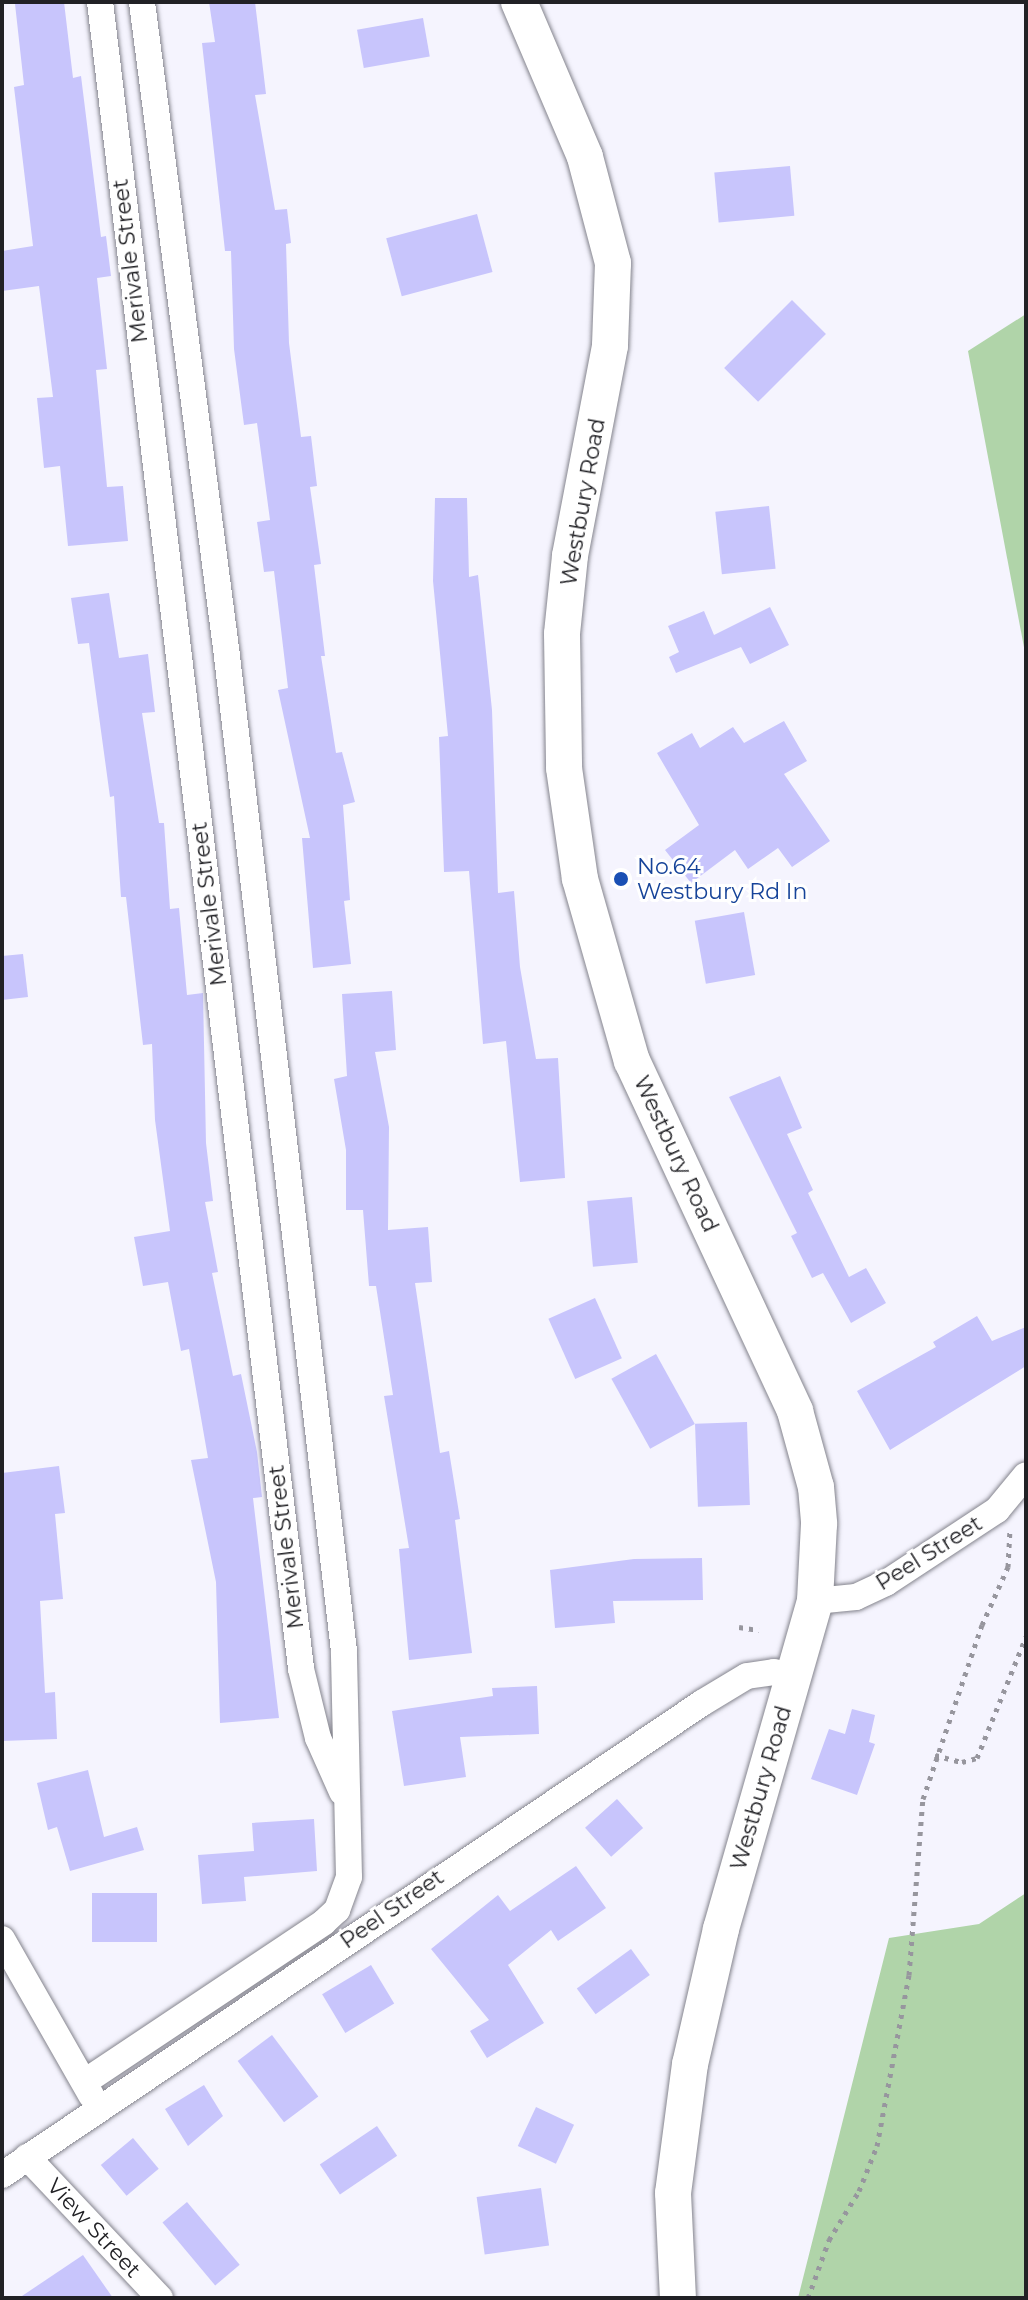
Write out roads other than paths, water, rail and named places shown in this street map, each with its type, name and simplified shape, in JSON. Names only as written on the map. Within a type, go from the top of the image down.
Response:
[{"type":"main road","name":"Westbury Road","points":[[519,2],[585,157],[613,263],[610,346],[570,556],[562,634],[561,723],[570,831],[589,922],[632,1061],[778,1369],[804,1440],[819,1524],[815,1601],[721,1929],[690,2064],[673,2193],[678,2298]]},
{"type":"street","name":"Merivale Street","points":[[100,2],[301,1669],[318,1738],[345,1799]]},
{"type":"street","name":"Merivale Street","points":[[86,2081],[337,1910],[349,1877],[344,1651],[227,656],[142,2]]},
{"type":"street","name":"Peel Street","points":[[815,1601],[834,1602],[886,1583],[997,1510],[1026,1475]]},
{"type":"street","name":"Peel Street","points":[[2,2175],[702,1703],[747,1676],[762,1672],[793,1676]]},
{"type":"street","points":[[2,1939],[86,2081],[99,2111]]},
{"type":"street","name":"View Street","points":[[27,2157],[160,2298]]},
{"type":"place","name":"No.64 Westbury Rd In","points":[[621,879]]}]
